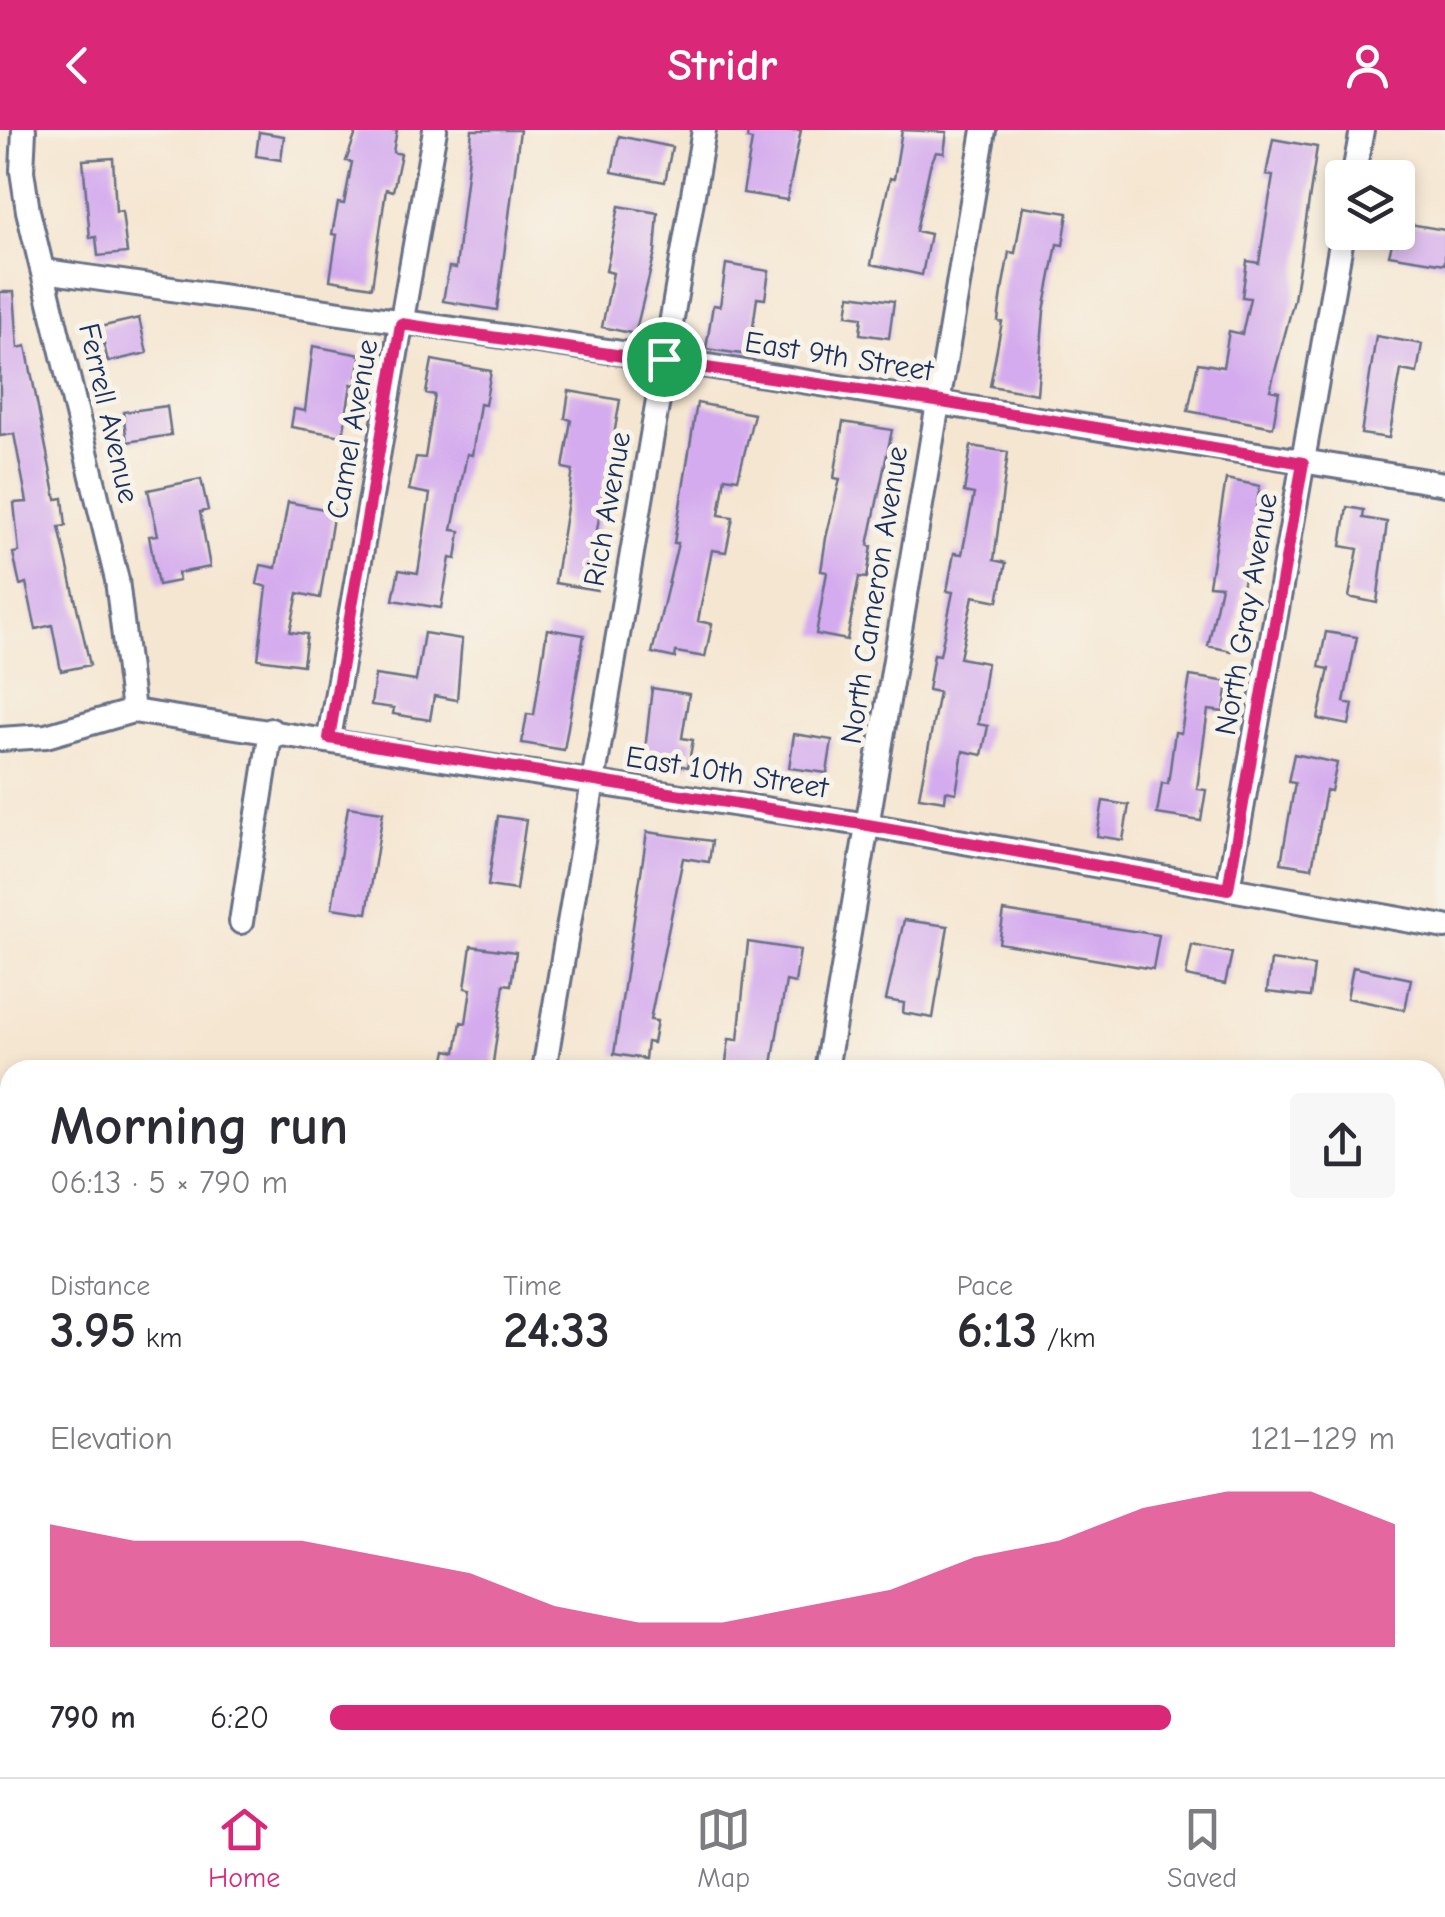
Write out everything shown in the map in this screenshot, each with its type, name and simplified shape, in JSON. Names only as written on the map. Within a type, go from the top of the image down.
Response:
[{"type":"street","name":"Ferrell Avenue","points":[[24,130],[22,171],[117,580],[133,711]]},
{"type":"street","name":"Camel Avenue","points":[[329,738],[435,130]]},
{"type":"street","name":"Rich Avenue","points":[[546,1060],[704,130]]},
{"type":"street","name":"North Cameron Avenue","points":[[828,1060],[984,130]]},
{"type":"street","points":[[1356,160],[1362,130]]},
{"type":"street","name":"North Gray Avenue","points":[[1228,889],[1341,250]]},
{"type":"street","name":"East 9th Street","points":[[45,271],[664,359],[1445,484]]},
{"type":"street","name":"East 10th Street","points":[[0,739],[46,736],[133,711],[329,738],[868,825],[1445,927]]},
{"type":"street","points":[[241,922],[272,730]]},
{"type":"building","points":[[357,130],[397,130],[393,152],[401,154],[393,191],[386,189],[372,287],[330,280],[337,235],[332,234],[338,203],[344,204],[352,162],[346,161]]},
{"type":"building","points":[[472,130],[520,130],[497,310],[443,301],[449,267],[456,268]]},
{"type":"building","points":[[748,130],[801,130],[787,200],[743,193],[752,140],[747,139]]},
{"type":"building","points":[[902,130],[947,132],[944,153],[936,152],[930,166],[916,231],[930,234],[922,275],[871,264],[890,178],[894,179]]},
{"type":"building","points":[[259,132],[284,136],[281,160],[256,156]]},
{"type":"building","points":[[619,136],[672,147],[665,182],[612,172]]},
{"type":"building","points":[[1273,139],[1317,147],[1294,300],[1270,390],[1279,392],[1273,427],[1188,411],[1198,363],[1223,367],[1229,331],[1242,334],[1250,298],[1242,297],[1247,261],[1259,263],[1273,176],[1266,175]]},
{"type":"building","points":[[113,158],[116,212],[122,211],[127,253],[98,256],[96,237],[90,238],[83,160]]},
{"type":"building","points":[[619,206],[658,213],[655,252],[635,334],[602,327],[613,273],[606,271]]},
{"type":"building","points":[[1023,206],[1068,213],[1063,245],[1057,244],[1044,311],[1037,394],[990,386],[1009,252],[1015,253]]},
{"type":"building","points":[[1415,225],[1445,230],[1445,264],[1389,255],[1390,250],[1415,250]]},
{"type":"building","points":[[726,264],[769,271],[765,299],[757,298],[749,355],[706,349],[713,305],[720,306]]},
{"type":"building","points":[[0,292],[14,292],[18,348],[26,346],[56,499],[63,498],[66,526],[59,527],[90,665],[61,671],[52,625],[36,629],[26,583],[20,585],[13,553],[19,552],[14,503],[27,502],[14,434],[0,436]]},
{"type":"building","points":[[850,295],[894,301],[889,338],[860,334],[862,317],[847,315]]},
{"type":"building","points":[[139,318],[147,353],[108,362],[100,327]]},
{"type":"building","points":[[1376,336],[1422,344],[1417,373],[1401,370],[1389,438],[1361,434]]},
{"type":"building","points":[[313,346],[361,355],[356,385],[351,384],[343,436],[291,427],[294,409],[305,411]]},
{"type":"building","points":[[432,360],[491,371],[485,405],[480,404],[472,455],[467,454],[452,530],[460,531],[456,559],[450,558],[441,608],[393,600],[399,570],[418,573],[430,494],[409,490],[416,457],[425,458],[435,395],[426,393]]},
{"type":"building","points":[[569,391],[620,400],[613,441],[621,443],[618,463],[610,462],[595,542],[604,543],[597,590],[555,583],[573,470],[563,468],[571,420],[565,418]]},
{"type":"building","points":[[697,403],[754,414],[738,479],[725,477],[719,515],[733,517],[726,552],[712,550],[698,621],[712,624],[705,657],[676,652],[675,658],[652,653],[678,543],[674,543]]},
{"type":"building","points":[[167,406],[171,435],[127,442],[123,412]]},
{"type":"building","points":[[843,422],[892,430],[868,545],[872,546],[867,578],[859,577],[847,640],[816,634],[827,572],[821,571],[826,538],[840,479],[834,478]]},
{"type":"building","points":[[971,446],[1008,452],[994,560],[1006,563],[998,601],[973,596],[960,658],[987,663],[978,724],[988,726],[982,755],[963,751],[956,793],[946,791],[945,801],[919,797],[939,692],[928,690],[934,654],[940,655],[953,592],[947,591],[954,553],[962,554],[974,494],[964,492]]},
{"type":"building","points":[[201,479],[208,510],[200,512],[210,567],[178,573],[179,581],[158,585],[149,536],[158,535],[148,490]]},
{"type":"building","points":[[1226,479],[1260,486],[1231,651],[1208,646],[1221,586],[1209,585]]},
{"type":"building","points":[[288,502],[334,511],[320,598],[298,593],[290,632],[307,634],[303,665],[258,659],[267,587],[257,584],[261,565],[276,568]]},
{"type":"building","points":[[1347,507],[1364,510],[1363,518],[1387,522],[1377,603],[1349,597],[1358,549],[1341,546]]},
{"type":"building","points":[[547,629],[584,635],[564,750],[522,743],[527,714],[534,715]]},
{"type":"building","points":[[1326,632],[1357,637],[1344,702],[1353,704],[1349,725],[1318,719],[1329,669],[1319,667]]},
{"type":"building","points":[[424,633],[462,639],[457,700],[434,696],[430,720],[393,714],[394,708],[371,705],[375,675],[416,681]]},
{"type":"building","points":[[1190,676],[1228,682],[1224,712],[1208,710],[1197,789],[1206,790],[1201,821],[1157,814],[1162,783],[1168,784],[1175,732],[1181,733]]},
{"type":"building","points":[[652,688],[689,694],[682,738],[693,740],[688,767],[644,759]]},
{"type":"building","points":[[794,734],[832,740],[827,773],[789,768]]},
{"type":"building","points":[[1294,754],[1337,763],[1331,791],[1326,790],[1312,868],[1281,863],[1295,783],[1288,782]]},
{"type":"building","points":[[1103,801],[1129,805],[1123,840],[1097,836]]},
{"type":"building","points":[[348,807],[383,812],[367,913],[332,908]]},
{"type":"building","points":[[498,816],[526,820],[516,890],[488,886]]},
{"type":"building","points":[[647,832],[712,841],[709,862],[683,858],[650,1020],[657,1021],[653,1043],[647,1042],[645,1059],[614,1054]]},
{"type":"building","points":[[1004,911],[1159,935],[1153,969],[999,943]]},
{"type":"building","points":[[904,920],[948,926],[933,1018],[903,1013],[904,1003],[886,1000]]},
{"type":"building","points":[[748,942],[800,950],[795,983],[786,981],[773,1060],[726,1060],[729,1039],[738,1040]]},
{"type":"building","points":[[1192,945],[1232,953],[1225,984],[1186,976]]},
{"type":"building","points":[[471,946],[516,952],[511,985],[504,984],[493,1060],[445,1060],[447,1050],[456,1052],[461,1022],[466,1023],[471,989],[465,988]]},
{"type":"building","points":[[1271,960],[1314,966],[1310,997],[1267,992]]},
{"type":"building","points":[[1353,967],[1411,979],[1405,1010],[1347,998]]},
{"type":"route","points":[[401,324],[664,359],[1303,463],[1228,889],[868,825],[329,738],[401,324]]}]
